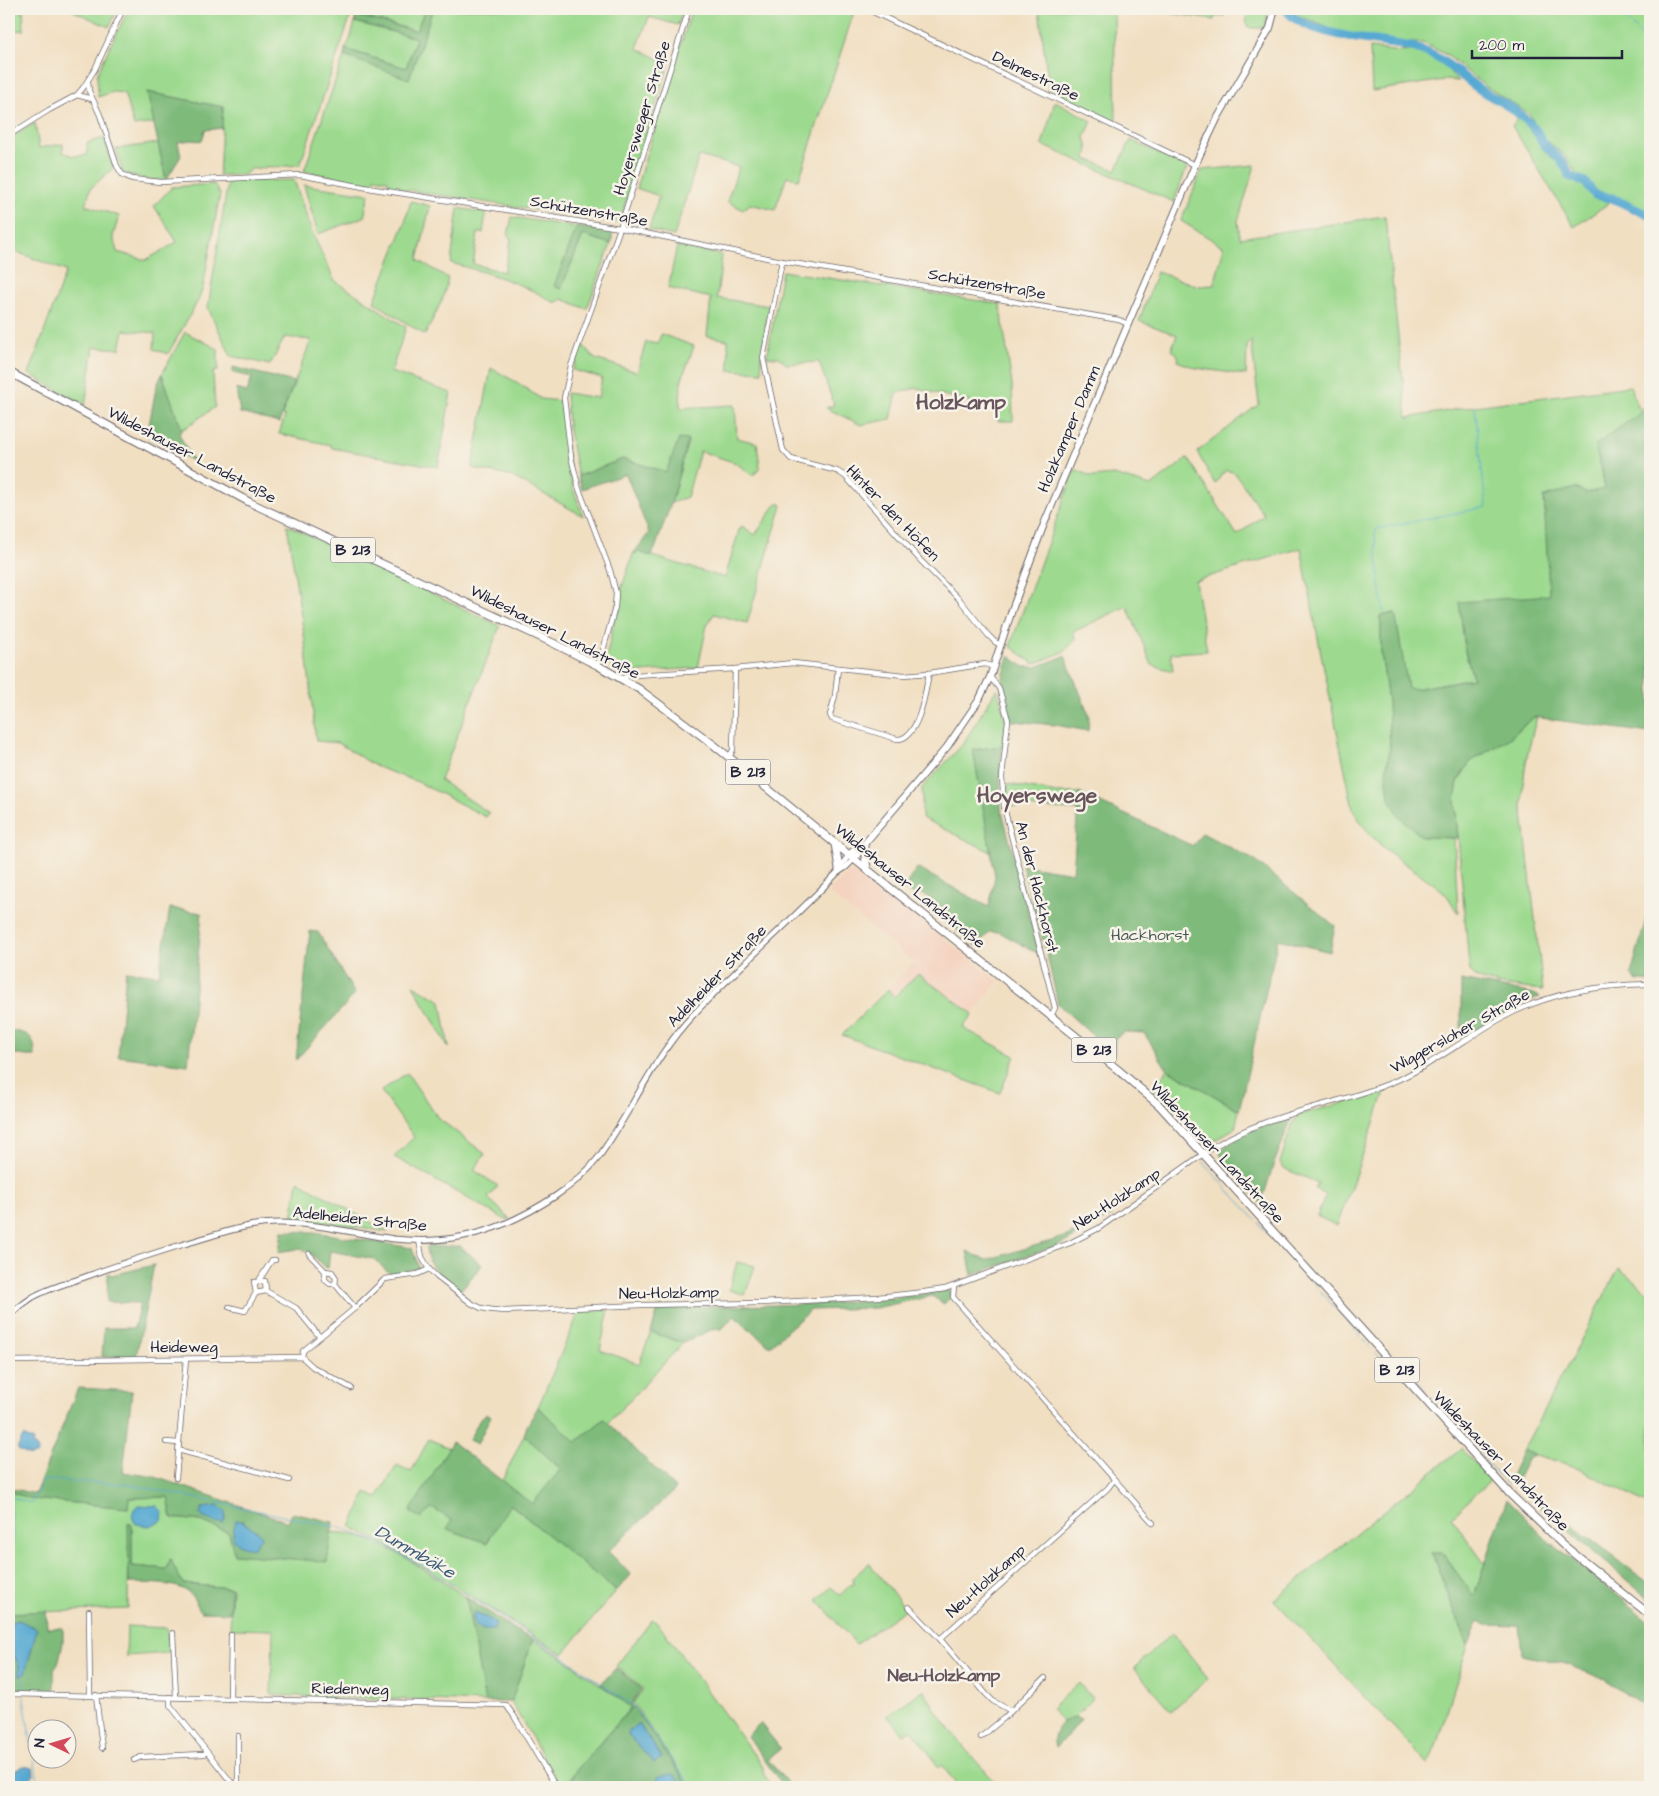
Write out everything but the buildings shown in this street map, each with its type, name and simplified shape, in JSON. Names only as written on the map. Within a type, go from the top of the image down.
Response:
[{"type":"main road","name":"Holzkamper Damm","points":[[852,857],[947,747],[978,700],[990,677],[1013,607],[1044,524],[1195,166],[1217,119],[1270,28],[1275,9]]},
{"type":"main road","name":"Wildeshauser Landstraße","points":[[9,372],[251,503],[503,620],[624,680],[695,730],[1117,1068],[1159,1105],[1510,1494],[1562,1544],[1650,1615]]},
{"type":"main road","points":[[835,844],[838,870]]},
{"type":"main road","points":[[864,845],[867,869]]},
{"type":"street","points":[[9,135],[76,95],[88,82],[123,9]]},
{"type":"street","name":"Hoyersweger Straße","points":[[597,666],[615,607],[616,594],[610,570],[579,489],[571,457],[564,398],[571,366],[620,228],[689,9]]},
{"type":"street","name":"Delmestraße","points":[[867,9],[1195,166]]},
{"type":"street","name":"Schützenstraße","points":[[88,82],[92,99],[100,115],[117,166],[122,174],[132,179],[161,182],[300,175],[374,189],[620,228],[782,261],[1119,320],[1128,324]]},
{"type":"street","points":[[76,95],[92,99]]},
{"type":"street","name":"Hinter den Höfen","points":[[782,261],[764,358],[783,450],[791,459],[837,471],[845,476],[921,561],[960,600],[988,635],[1001,645]]},
{"type":"street","points":[[624,680],[626,676],[634,675],[793,664],[904,675],[985,664],[994,667]]},
{"type":"street","points":[[838,668],[835,696],[830,716],[832,719],[902,739],[908,735],[923,709],[929,673]]},
{"type":"street","points":[[729,757],[733,750],[735,669]]},
{"type":"street","name":"An der Hackhorst","points":[[990,677],[999,688],[1008,720],[1002,777],[1004,807],[1055,1008],[1051,1016]]},
{"type":"street","name":"Adelheider Straße","points":[[9,1315],[35,1297],[61,1285],[129,1261],[247,1226],[278,1223],[319,1226],[395,1239],[420,1240],[473,1234],[502,1224],[535,1209],[568,1186],[596,1160],[622,1122],[662,1052],[692,1015],[852,857]]},
{"type":"street","name":"Wiggersloher Straße","points":[[1204,1154],[1233,1135],[1257,1124],[1390,1083],[1425,1066],[1500,1019],[1544,999],[1583,989],[1650,984]]},
{"type":"street","name":"Neu-Holzkamp","points":[[428,1269],[471,1303],[481,1308],[504,1311],[642,1305],[761,1303],[878,1297],[946,1289],[1053,1250],[1099,1228],[1204,1154]]},
{"type":"street","points":[[351,1388],[313,1367],[302,1357],[303,1351],[355,1308],[385,1279],[418,1274],[428,1269],[422,1257],[420,1240]]},
{"type":"street","points":[[309,1254],[325,1271],[332,1272],[336,1278],[335,1284]]},
{"type":"street","points":[[258,1282],[272,1260],[275,1260]]},
{"type":"street","points":[[325,1271],[325,1280],[330,1284],[335,1284],[355,1308]]},
{"type":"street","points":[[228,1307],[245,1311],[256,1293],[254,1282],[265,1280],[266,1292]]},
{"type":"street","points":[[954,1286],[953,1297],[1153,1523]]},
{"type":"street","points":[[256,1293],[266,1292],[296,1308],[319,1336]]},
{"type":"street","name":"Heideweg","points":[[9,1361],[302,1357]]},
{"type":"street","points":[[176,1478],[186,1359]]},
{"type":"street","points":[[166,1442],[179,1443]]},
{"type":"street","points":[[178,1450],[289,1480]]},
{"type":"street","name":"Neu-Holzkamp","points":[[940,1639],[1108,1488],[1114,1480]]},
{"type":"street","name":"Neu-Holzkamp","points":[[908,1607],[940,1639],[986,1694],[993,1701],[1011,1711]]},
{"type":"street","points":[[89,1611],[90,1695]]},
{"type":"street","points":[[173,1633],[176,1697]]},
{"type":"street","points":[[230,1699],[231,1635]]},
{"type":"street","points":[[981,1737],[1045,1678]]},
{"type":"street","name":"Riedenweg","points":[[9,1694],[506,1705],[556,1787]]},
{"type":"street","points":[[96,1695],[102,1748]]},
{"type":"street","points":[[170,1697],[170,1705],[234,1787]]},
{"type":"street","points":[[238,1736],[238,1787]]},
{"type":"street","points":[[134,1760],[141,1757],[204,1754],[207,1752]]},
{"type":"shaded area","points":[[856,870],[998,981],[973,1014],[918,975],[894,997],[888,989],[914,962],[828,892],[847,874]]},
{"type":"green space","points":[[9,9],[23,9],[24,30],[9,31]]},
{"type":"green space","points":[[69,9],[118,9],[109,27]]},
{"type":"green space","points":[[129,9],[353,9],[300,165],[251,169],[244,175],[219,175],[223,107],[147,92],[155,123],[134,126],[124,93],[113,92],[98,97],[97,75]]},
{"type":"green space","points":[[357,9],[425,9],[417,31],[355,15]]},
{"type":"green space","points":[[425,9],[433,9],[409,79],[344,56],[345,49],[406,68],[416,38],[355,22],[355,15],[416,31]]},
{"type":"green space","points":[[433,9],[683,9],[678,25],[649,17],[637,48],[669,64],[619,223],[388,187],[388,180],[375,178],[373,184],[304,171],[344,56],[409,78]]},
{"type":"green space","points":[[692,9],[855,9],[799,180],[787,176],[775,210],[750,204],[743,210],[727,201],[739,167],[699,156],[674,236],[649,230],[659,196],[636,188]]},
{"type":"green space","points":[[1039,9],[1114,9],[1116,123],[1049,89]]},
{"type":"green space","points":[[1143,9],[1226,9],[1224,17],[1215,16],[1214,20]]},
{"type":"green space","points":[[1236,9],[1269,9],[1264,28],[1251,28],[1247,26],[1246,11]]},
{"type":"green space","points":[[1292,9],[1650,9],[1650,213],[1613,195],[1597,192],[1587,179],[1577,175],[1565,156],[1545,139],[1529,114],[1485,86],[1447,55],[1423,43],[1403,43],[1338,32],[1292,13]]},
{"type":"green space","points":[[355,22],[416,38],[406,68],[345,49],[350,40]]},
{"type":"green space","points":[[1370,48],[1400,52],[1417,50],[1431,53],[1459,81],[1445,80],[1372,91]]},
{"type":"green space","points":[[147,92],[223,107],[222,128],[205,130],[202,141],[178,142],[181,156],[166,180]]},
{"type":"green space","points":[[1055,101],[1092,121],[1085,137],[1088,148],[1086,159],[1116,170],[1131,140],[1187,167],[1174,202],[1042,145]]},
{"type":"green space","points":[[1519,116],[1545,151],[1560,164],[1566,178],[1580,183],[1595,198],[1604,198],[1609,203],[1574,227],[1512,126]]},
{"type":"green space","points":[[35,123],[39,148],[63,144],[63,152],[73,156],[87,155],[87,143],[104,138],[113,168],[91,188],[85,205],[119,216],[113,236],[117,252],[146,260],[177,242],[154,206],[172,187],[214,184],[220,194],[203,287],[199,299],[168,354],[154,349],[155,333],[124,330],[120,349],[94,347],[85,405],[29,374],[66,271],[9,249],[9,139]]},
{"type":"green space","points":[[158,143],[166,180],[148,180],[123,173],[116,149]]},
{"type":"green space","points":[[1255,165],[1238,221],[1240,238],[1385,216],[1407,418],[1475,406],[1630,386],[1641,413],[1595,446],[1605,489],[1544,497],[1550,595],[1465,651],[1473,678],[1415,689],[1407,688],[1395,613],[1381,616],[1381,652],[1388,701],[1390,748],[1386,773],[1422,837],[1454,838],[1458,913],[1441,890],[1382,846],[1366,829],[1353,809],[1301,548],[1195,581],[1207,651],[1171,653],[1173,671],[1152,665],[1127,606],[1073,632],[1076,640],[1063,652],[1034,664],[1010,646],[1075,469],[1092,477],[1114,475],[1151,486],[1188,458],[1237,535],[1264,515],[1235,473],[1226,470],[1215,484],[1197,452],[1259,404],[1251,340],[1247,345],[1246,375],[1196,368],[1177,361],[1178,355],[1171,350],[1177,335],[1139,321],[1157,272],[1198,286],[1214,285],[1224,247],[1181,221],[1202,170]]},
{"type":"green space","points":[[294,180],[312,232],[334,280],[406,327],[391,372],[451,393],[438,467],[332,448],[331,445],[279,434],[285,416],[282,415],[311,340],[285,337],[270,365],[231,356],[208,308],[228,181]]},
{"type":"green space","points":[[304,185],[369,194],[364,217],[318,234]]},
{"type":"green space","points":[[411,201],[430,206],[418,260],[448,278],[443,298],[425,335],[374,302],[404,225]]},
{"type":"green space","points":[[458,208],[486,213],[483,233],[478,233],[473,264],[504,272],[511,239],[508,235],[512,217],[577,227],[555,286],[561,289],[583,235],[611,244],[587,309],[562,299],[555,303],[518,284],[451,263]]},
{"type":"green space","points":[[577,227],[613,231],[611,244],[583,235],[561,289],[554,286]]},
{"type":"green space","points":[[677,246],[722,255],[717,298],[769,306],[761,358],[762,372],[729,370],[728,340],[707,336],[711,298],[668,288]]},
{"type":"green space","points":[[782,271],[1000,304],[1012,385],[1013,421],[998,421],[992,408],[917,388],[897,393],[891,419],[861,425],[826,408],[834,405],[819,362],[786,364],[779,357],[767,357]]},
{"type":"green space","points":[[185,332],[218,349],[218,371],[213,372],[215,407],[182,430],[162,374]]},
{"type":"green space","points":[[661,334],[694,346],[681,382],[680,408],[735,405],[737,438],[757,443],[760,467],[753,476],[736,463],[700,451],[687,497],[671,503],[688,441],[666,472],[623,459],[578,476],[568,426],[566,393],[598,398],[602,378],[573,370],[582,344],[595,359],[637,372],[646,342],[658,344]]},
{"type":"green space","points":[[233,367],[294,382],[279,423],[240,413],[236,389],[247,392],[252,377],[233,373]]},
{"type":"green space","points":[[491,368],[541,399],[560,401],[573,488],[583,516],[513,477],[472,468]]},
{"type":"green space","points":[[162,374],[182,430],[179,434],[193,461],[147,436],[156,388]]},
{"type":"green space","points":[[1650,392],[1650,733],[1534,717],[1508,739],[1470,762],[1458,781],[1455,801],[1458,838],[1422,837],[1401,818],[1389,798],[1386,773],[1390,748],[1388,701],[1381,652],[1381,616],[1395,613],[1408,688],[1415,689],[1473,678],[1465,651],[1459,602],[1549,595],[1544,497],[1575,488],[1586,493],[1605,489],[1601,466],[1594,446],[1640,413],[1647,402],[1645,395]]},
{"type":"green space","points":[[679,439],[688,440],[671,503],[655,549],[650,556],[639,552],[633,554],[649,533],[626,474],[582,489],[578,476],[623,459],[666,472]]},
{"type":"green space","points":[[777,503],[782,505],[747,623],[714,614],[707,625],[698,668],[626,673],[605,663],[621,590],[633,554],[639,552],[725,578],[739,530],[742,526],[755,535]]},
{"type":"green space","points":[[287,525],[500,626],[440,780],[489,813],[486,817],[418,782],[377,767],[338,743],[316,741],[305,641]]},
{"type":"green space","points":[[1009,656],[1024,667],[1036,667],[1065,656],[1089,715],[1088,731],[1056,725],[1013,721],[1010,719],[1001,685]]},
{"type":"green space","points":[[997,688],[1006,721],[1002,746],[973,750],[991,852],[922,818],[922,788],[963,744]]},
{"type":"green space","points":[[1534,717],[1537,717],[1526,760],[1522,804],[1543,990],[1485,981],[1472,975],[1469,967],[1455,801],[1458,782],[1470,762],[1508,739]]},
{"type":"green space","points":[[1002,746],[1001,808],[1039,954],[999,932],[990,932],[976,946],[947,922],[950,914],[924,894],[914,895],[903,889],[917,868],[989,907],[995,876],[973,750]]},
{"type":"green space","points":[[1008,784],[1057,793],[1079,793],[1076,810],[1006,806]]},
{"type":"green space","name":"Hackhorst","points":[[1079,793],[1193,846],[1202,833],[1254,860],[1335,926],[1330,952],[1278,939],[1239,1110],[1167,1069],[1144,1033],[1124,1032],[1115,1038],[1114,1055],[1058,1004],[1022,865],[1073,873]]},
{"type":"green space","points":[[1650,905],[1650,981],[1637,981],[1631,974]]},
{"type":"green space","points":[[170,908],[202,913],[188,1065],[118,1056],[126,971],[159,975]]},
{"type":"green space","points":[[310,931],[318,932],[355,994],[296,1060]]},
{"type":"green space","points":[[918,974],[973,1014],[963,1028],[1015,1056],[1000,1093],[842,1035],[888,989],[894,997]]},
{"type":"green space","points":[[1461,980],[1534,994],[1540,997],[1523,1003],[1461,1039]]},
{"type":"green space","points":[[413,985],[441,1001],[449,1048]]},
{"type":"green space","points":[[9,1030],[26,1034],[32,1039],[35,1056],[9,1053]]},
{"type":"green space","points":[[1167,1069],[1239,1110],[1235,1128],[1210,1143],[1205,1141],[1153,1089]]},
{"type":"green space","points":[[407,1073],[438,1118],[485,1154],[474,1170],[498,1186],[488,1198],[510,1219],[506,1220],[394,1157],[414,1137],[381,1091]]},
{"type":"green space","points":[[1385,1092],[1337,1226],[1317,1216],[1326,1195],[1315,1189],[1318,1183],[1283,1168],[1280,1162],[1293,1123],[1298,1115]]},
{"type":"green space","points":[[1292,1117],[1261,1204],[1222,1159],[1220,1151],[1245,1134]]},
{"type":"green space","points":[[298,1181],[388,1232],[292,1217]]},
{"type":"green space","points":[[1110,1214],[1111,1216],[1064,1243],[972,1275],[967,1251],[986,1260],[1065,1237]]},
{"type":"green space","points":[[282,1231],[314,1232],[412,1248],[419,1268],[390,1274],[374,1259],[330,1251],[328,1268],[324,1267],[309,1252],[304,1250],[294,1249],[279,1252]]},
{"type":"green space","points":[[460,1246],[482,1265],[460,1291],[433,1268],[429,1262],[426,1247]]},
{"type":"green space","points":[[737,1262],[755,1266],[745,1295],[729,1290]]},
{"type":"green space","points":[[154,1265],[136,1357],[102,1357],[104,1328],[134,1328],[140,1303],[107,1302],[108,1273],[112,1275]]},
{"type":"green space","points":[[1619,1268],[1650,1294],[1650,1506],[1574,1467],[1523,1450]]},
{"type":"green space","points":[[949,1290],[951,1297],[944,1304],[932,1296],[875,1308],[810,1310],[770,1346],[734,1316],[721,1330],[715,1328],[683,1343],[651,1332],[659,1307],[877,1300]]},
{"type":"green space","points":[[580,1310],[609,1310],[600,1350],[639,1364],[651,1332],[683,1343],[608,1423],[604,1419],[576,1442],[538,1407]]},
{"type":"green space","points":[[78,1388],[132,1391],[123,1472],[155,1477],[288,1522],[292,1513],[333,1522],[327,1562],[234,1554],[229,1533],[201,1521],[172,1518],[168,1497],[129,1498],[128,1508],[33,1499],[9,1492],[9,1488],[35,1494]],"holes":[[[242,1520],[259,1532],[243,1546],[234,1541]]]},
{"type":"green space","points":[[538,1407],[576,1442],[604,1419],[676,1489],[608,1551],[631,1575],[616,1591],[510,1504],[487,1543],[447,1529],[452,1520],[432,1508],[421,1518],[410,1512],[452,1442],[532,1504],[561,1469],[524,1435]]},
{"type":"green space","points":[[486,1414],[491,1416],[477,1444],[469,1440],[480,1419]]},
{"type":"green space","points":[[524,1435],[561,1469],[532,1505],[502,1481]]},
{"type":"green space","points":[[429,1439],[449,1448],[410,1512],[432,1508],[452,1520],[448,1529],[510,1504],[616,1591],[563,1654],[400,1552],[351,1527],[366,1492],[377,1498],[397,1465],[411,1472]]},
{"type":"green space","points":[[1461,1449],[1491,1480],[1451,1517],[1485,1564],[1474,1596],[1442,1553],[1432,1554],[1468,1645],[1436,1746],[1428,1764],[1274,1600]]},
{"type":"green space","points":[[1523,1450],[1534,1455],[1527,1460],[1516,1481],[1650,1584],[1650,1600],[1509,1480]]},
{"type":"green space","points":[[9,1492],[33,1499],[128,1508],[129,1498],[168,1497],[172,1518],[201,1521],[229,1533],[327,1562],[331,1532],[352,1534],[372,1541],[414,1563],[466,1597],[485,1702],[271,1695],[273,1630],[230,1629],[232,1588],[183,1584],[170,1560],[167,1569],[132,1566],[132,1525],[129,1523],[128,1609],[9,1613]]},
{"type":"green space","points":[[1507,1499],[1547,1540],[1650,1622],[1650,1708],[1606,1680],[1563,1663],[1522,1655],[1519,1626],[1486,1625],[1479,1621],[1468,1645],[1432,1553],[1442,1553],[1474,1596]]},
{"type":"green space","points":[[128,1522],[132,1525],[132,1566],[167,1569],[170,1559],[183,1584],[231,1588],[230,1613],[201,1612],[191,1595],[179,1587],[162,1584],[129,1583]]},
{"type":"green space","points":[[869,1563],[906,1609],[856,1644],[817,1600],[831,1587],[840,1595],[850,1585],[854,1584],[853,1578]]},
{"type":"green space","points":[[466,1597],[522,1634],[533,1639],[511,1702],[485,1702]]},
{"type":"green space","points":[[46,1611],[47,1628],[63,1628],[63,1643],[58,1664],[54,1670],[54,1690],[9,1689],[9,1642],[19,1667],[19,1675],[25,1674],[9,1632],[9,1613]]},
{"type":"green space","points":[[653,1619],[763,1767],[763,1773],[772,1787],[690,1787],[633,1703],[643,1689],[616,1666]]},
{"type":"green space","points":[[127,1626],[167,1628],[169,1653],[126,1656]]},
{"type":"green space","points":[[1172,1633],[1208,1678],[1171,1711],[1134,1668]]},
{"type":"green space","points":[[533,1639],[566,1660],[631,1707],[564,1787],[561,1787],[511,1702]]},
{"type":"green space","points":[[616,1668],[641,1689],[631,1704],[690,1787],[655,1782],[653,1787],[586,1787],[581,1780],[568,1787],[574,1773],[631,1708],[601,1684]],"holes":[[[639,1724],[661,1755],[654,1762],[628,1735]]]},
{"type":"green space","points":[[1079,1683],[1093,1699],[1075,1717],[1063,1722],[1051,1709]]},
{"type":"green space","points":[[923,1690],[932,1706],[966,1750],[998,1785],[995,1787],[958,1787],[942,1765],[939,1768],[912,1729],[904,1734],[887,1716]]},
{"type":"green space","points":[[1075,1717],[1081,1719],[1068,1736],[1055,1747],[1054,1738],[1060,1725]]},
{"type":"green space","points":[[760,1723],[781,1749],[768,1760],[791,1787],[784,1787],[747,1736]]},
{"type":"water","points":[[23,1436],[34,1441],[32,1445],[38,1451],[36,1455],[30,1456],[18,1450]]},
{"type":"water","points":[[138,1505],[157,1506],[163,1512],[162,1521],[149,1526],[136,1524],[132,1514]]},
{"type":"water","points":[[218,1506],[225,1511],[223,1523],[202,1517],[200,1513],[202,1508]]},
{"type":"water","points":[[236,1520],[249,1526],[262,1536],[253,1548],[243,1546],[234,1541],[233,1534]]},
{"type":"water","points":[[475,1613],[492,1620],[496,1624],[494,1630],[484,1630],[475,1626],[473,1616]]},
{"type":"water","points":[[19,1620],[37,1629],[25,1674],[19,1675],[19,1667],[9,1642],[11,1622]]},
{"type":"water","points":[[639,1724],[662,1758],[654,1763],[628,1735],[629,1731]]},
{"type":"water","points":[[23,1766],[33,1768],[34,1775],[23,1787],[11,1787],[9,1785],[9,1774]]},
{"type":"water","points":[[672,1774],[679,1779],[681,1787],[653,1787],[659,1776]]},
{"type":"waterway","points":[[1286,9],[1295,18],[1309,26],[1326,32],[1415,48],[1440,59],[1480,90],[1509,107],[1527,121],[1544,144],[1562,162],[1569,176],[1585,182],[1595,195],[1612,198],[1650,216]]},
{"type":"waterway","points":[[1618,9],[1650,46]]},
{"type":"waterway","points":[[1383,612],[1375,535],[1376,529],[1486,507],[1475,407]]},
{"type":"waterway","points":[[1203,1162],[1256,1220]]},
{"type":"waterway","points":[[1259,1223],[1278,1245]]},
{"type":"waterway","points":[[1282,1248],[1318,1288]]},
{"type":"waterway","points":[[1321,1292],[1370,1347]]},
{"type":"waterway","points":[[1376,1353],[1392,1371]]},
{"type":"waterway","points":[[1406,1368],[1425,1390]]},
{"type":"waterway","points":[[1432,1397],[1457,1422]]},
{"type":"waterway","points":[[1470,1444],[1508,1485]]},
{"type":"waterway","name":"Dummbäke","points":[[9,1497],[32,1503],[44,1480],[127,1484],[341,1528],[383,1544],[423,1566],[564,1657],[633,1706],[692,1787]]},
{"type":"waterway","points":[[10,1498],[13,1540],[10,1614]]},
{"type":"waterway","points":[[22,1675],[24,1692]]},
{"type":"waterway","points":[[24,1697],[39,1787]]},
{"type":"district","name":"Holzkamp","points":[[961,402]]},
{"type":"district","name":"Hoyerswege","points":[[1037,795]]},
{"type":"district","name":"Neu-Holzkamp","points":[[944,1675]]}]
